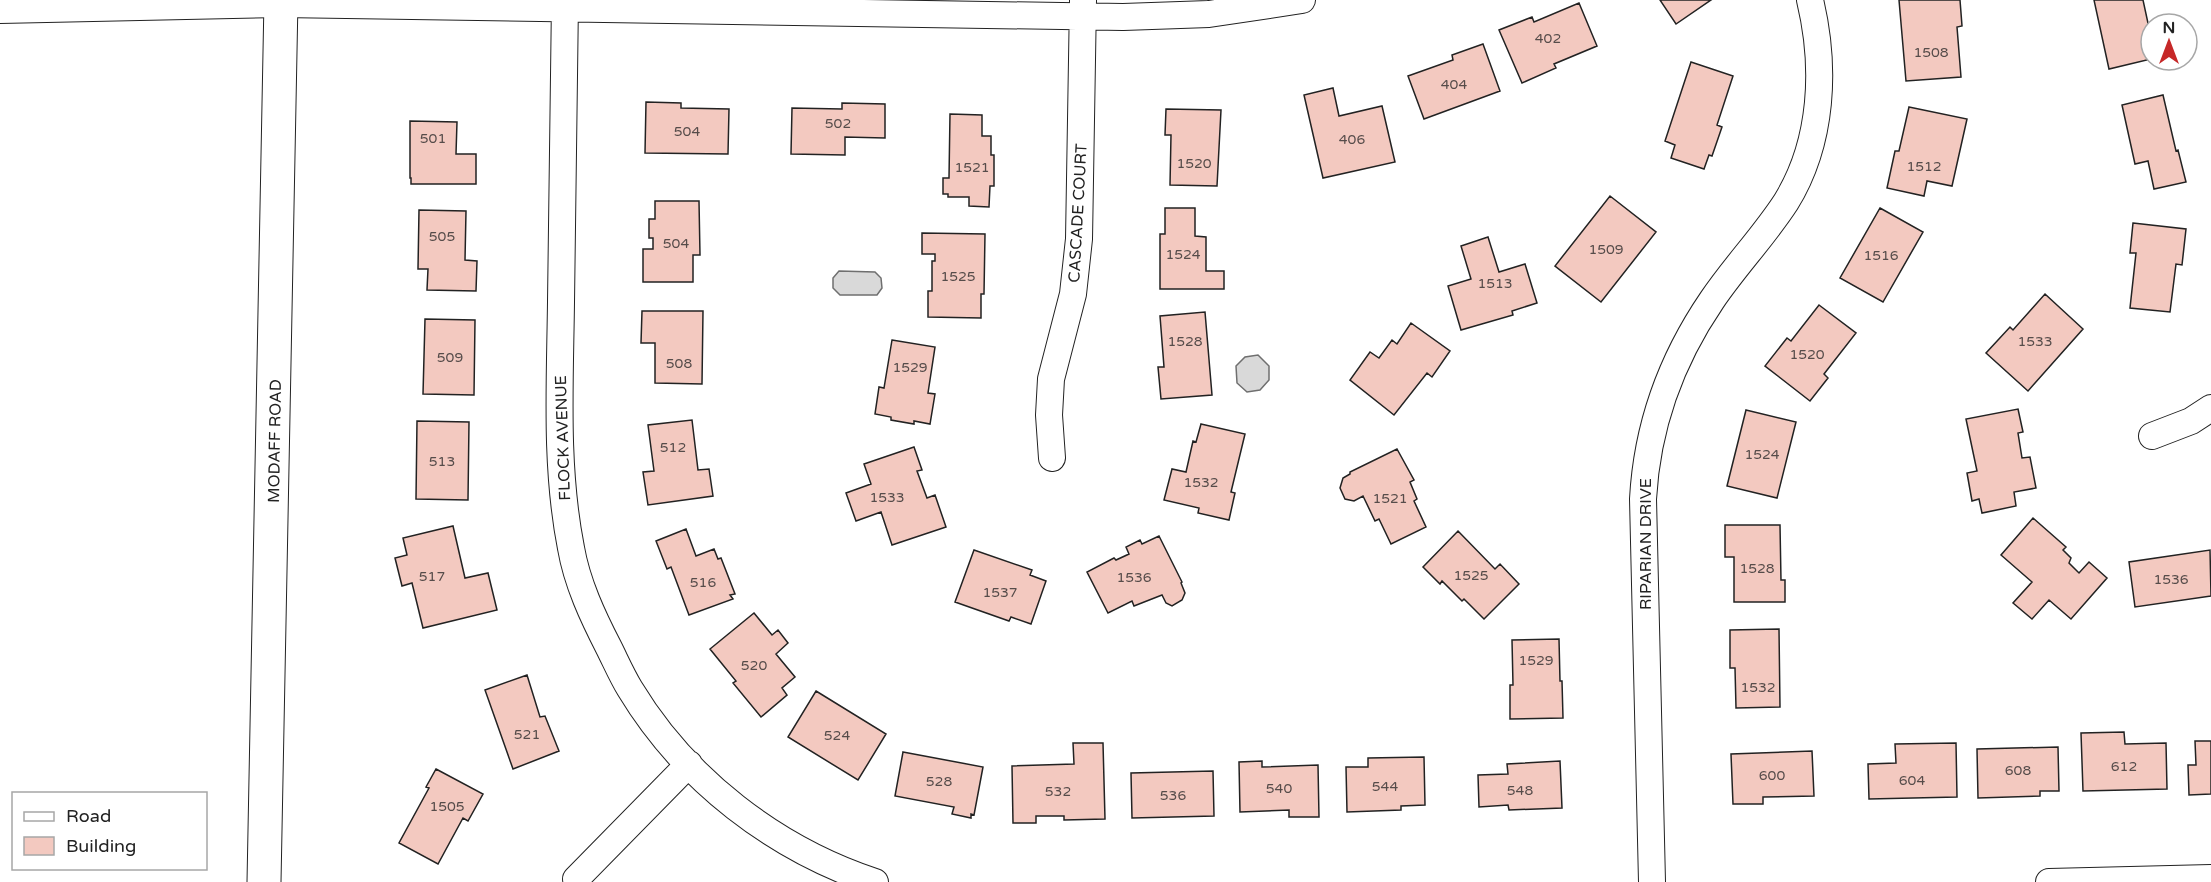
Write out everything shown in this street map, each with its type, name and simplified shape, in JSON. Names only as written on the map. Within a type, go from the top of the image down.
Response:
[{"type":"street","points":[[0,10],[281,2],[1083,8],[1173,16],[1209,14],[1302,0]]},
{"type":"street","name":"RIPARIAN DRIVE","points":[[1652,882],[1643,499],[1646,461],[1654,420],[1679,357],[1712,301],[1786,202],[1804,160],[1820,97],[1821,70],[1818,31],[1810,0]]},
{"type":"street","name":"MODAFF ROAD","points":[[264,882],[281,2]]},
{"type":"street","name":"FLOCK AVENUE","points":[[565,4],[561,484],[571,550],[592,615],[631,690],[671,745],[712,787],[745,815],[787,843],[843,871],[874,882]]},
{"type":"street","name":"CASCADE COURT","points":[[1052,458],[1049,415],[1051,379],[1073,294],[1077,266],[1083,8]]},
{"type":"street","points":[[2152,436],[2191,421],[2211,408]]},
{"type":"street","points":[[576,879],[689,764]]},
{"type":"street","points":[[2049,882],[2211,878]]},
{"type":"shaded area","points":[[839,271],[875,272],[881,278],[882,288],[877,295],[840,295],[833,288],[833,278]]},
{"type":"shaded area","points":[[1258,355],[1269,366],[1269,380],[1260,390],[1247,392],[1237,383],[1236,366],[1245,357]]},
{"type":"building","points":[[1660,0],[1711,0],[1676,24]]},
{"type":"building","points":[[1899,0],[1960,0],[1962,26],[1957,27],[1961,77],[1906,81]]},
{"type":"building","points":[[2094,0],[2143,0],[2146,12],[2139,12],[2139,62],[2109,69]]},
{"type":"building","points":[[1579,3],[1597,46],[1554,64],[1556,68],[1522,83],[1499,30],[1532,17],[1534,22]]},
{"type":"building","points":[[1483,44],[1500,91],[1424,119],[1408,76],[1453,60],[1452,55]]},
{"type":"building","points":[[1691,62],[1733,76],[1717,125],[1722,127],[1712,156],[1709,155],[1704,169],[1671,158],[1675,145],[1665,141]]},
{"type":"building","points":[[1333,88],[1339,116],[1382,106],[1395,162],[1323,178],[1304,95]]},
{"type":"building","points":[[2163,95],[2186,182],[2154,189],[2148,161],[2135,164],[2122,105]]},
{"type":"building","points":[[646,102],[681,103],[681,108],[729,109],[728,154],[645,153]]},
{"type":"building","points":[[842,103],[885,104],[885,138],[845,137],[845,155],[791,154],[792,108],[842,109]]},
{"type":"building","points":[[1909,107],[1967,119],[1952,186],[1927,181],[1924,196],[1887,188],[1895,151],[1899,151]]},
{"type":"building","points":[[1166,109],[1221,110],[1217,186],[1170,185],[1171,135],[1165,135]]},
{"type":"building","points":[[950,114],[982,115],[982,136],[991,136],[991,155],[994,155],[994,186],[990,186],[989,207],[969,206],[969,197],[948,197],[948,194],[943,194],[943,178],[949,178]]},
{"type":"building","points":[[410,121],[457,122],[456,154],[476,154],[476,184],[411,184]]},
{"type":"building","points":[[1610,196],[1656,232],[1601,302],[1555,266]]},
{"type":"building","points":[[655,201],[699,201],[700,255],[693,255],[693,282],[643,282],[643,249],[653,249],[653,238],[649,238],[649,219],[655,219]]},
{"type":"building","points":[[1165,208],[1195,208],[1195,236],[1206,237],[1206,271],[1224,271],[1224,289],[1160,289],[1160,234],[1165,234]]},
{"type":"building","points":[[1880,208],[1923,232],[1883,302],[1840,278]]},
{"type":"building","points":[[419,210],[466,211],[465,260],[477,261],[476,291],[427,290],[428,269],[418,269]]},
{"type":"building","points":[[2133,223],[2186,229],[2182,265],[2176,264],[2170,312],[2130,308],[2136,253],[2130,253]]},
{"type":"building","points":[[922,233],[985,234],[984,294],[981,294],[981,318],[928,317],[928,291],[932,291],[932,261],[935,261],[935,254],[922,254]]},
{"type":"building","points":[[1488,237],[1499,272],[1525,264],[1537,303],[1512,311],[1513,315],[1461,330],[1448,286],[1471,279],[1461,246]]},
{"type":"building","points":[[2045,294],[2083,329],[2028,391],[1986,353],[2010,327],[2013,330]]},
{"type":"building","points":[[1819,305],[1856,333],[1824,374],[1828,378],[1810,401],[1765,366],[1787,338],[1791,341]]},
{"type":"building","points":[[642,311],[703,311],[702,384],[655,383],[655,343],[641,343]]},
{"type":"building","points":[[1205,312],[1212,395],[1161,399],[1158,367],[1164,367],[1160,316]]},
{"type":"building","points":[[425,319],[475,320],[474,395],[423,394]]},
{"type":"building","points":[[1411,323],[1450,351],[1432,377],[1427,373],[1394,415],[1350,380],[1370,352],[1379,358],[1392,340],[1397,344]]},
{"type":"building","points":[[892,340],[935,347],[928,393],[935,394],[930,424],[891,420],[891,417],[875,414],[879,387],[884,388]]},
{"type":"building","points":[[2018,409],[2023,432],[2018,433],[2022,458],[2030,457],[2036,488],[2014,492],[2016,506],[1982,513],[1979,499],[1972,501],[1967,473],[1977,471],[1966,419]]},
{"type":"building","points":[[1746,410],[1796,422],[1777,498],[1727,486]]},
{"type":"building","points":[[692,420],[698,470],[709,469],[713,496],[648,505],[643,472],[654,471],[648,425]]},
{"type":"building","points":[[417,421],[469,422],[468,500],[416,499]]},
{"type":"building","points":[[1201,424],[1245,434],[1231,492],[1235,493],[1229,520],[1198,513],[1199,508],[1164,500],[1172,469],[1186,472],[1193,441],[1196,442]]},
{"type":"building","points":[[914,447],[922,470],[917,471],[927,498],[935,495],[946,527],[892,545],[881,512],[856,521],[846,493],[871,484],[864,464]]},
{"type":"building","points":[[1397,449],[1414,480],[1410,482],[1417,499],[1414,501],[1426,527],[1391,544],[1379,519],[1375,521],[1363,496],[1354,501],[1345,499],[1340,488],[1343,478],[1350,472]]},
{"type":"building","points":[[2033,518],[2066,547],[2063,550],[2071,558],[2069,563],[2079,573],[2089,562],[2107,578],[2071,619],[2049,600],[2032,619],[2013,603],[2032,582],[2001,555]]},
{"type":"building","points":[[1725,525],[1780,525],[1781,580],[1785,580],[1785,602],[1734,602],[1734,557],[1725,557]]},
{"type":"building","points":[[453,526],[465,578],[488,573],[497,610],[423,628],[412,583],[402,586],[395,558],[407,555],[403,538]]},
{"type":"building","points":[[686,529],[696,556],[714,549],[718,559],[721,558],[735,594],[730,595],[733,599],[689,615],[671,567],[667,569],[656,541]]},
{"type":"building","points":[[1458,531],[1495,569],[1500,564],[1519,584],[1484,619],[1464,599],[1462,601],[1442,581],[1440,584],[1423,567]]},
{"type":"building","points":[[1159,536],[1182,582],[1185,593],[1182,600],[1172,606],[1166,603],[1162,595],[1134,606],[1132,601],[1108,613],[1087,572],[1114,558],[1116,560],[1129,554],[1126,547],[1140,540],[1142,544]]},
{"type":"building","points":[[974,550],[1032,570],[1030,575],[1046,581],[1031,624],[1011,617],[1009,621],[955,602]]},
{"type":"building","points":[[2210,550],[2211,596],[2135,607],[2129,562]]},
{"type":"building","points":[[754,613],[772,635],[778,630],[788,643],[776,654],[795,677],[782,688],[787,695],[761,717],[733,683],[736,681],[710,649]]},
{"type":"building","points":[[1779,629],[1780,707],[1736,708],[1735,668],[1730,668],[1730,630]]},
{"type":"building","points":[[1559,639],[1563,718],[1510,719],[1510,685],[1513,685],[1512,640]]},
{"type":"building","points":[[527,675],[540,717],[545,716],[559,751],[513,769],[485,690]]},
{"type":"building","points":[[816,691],[886,734],[858,780],[788,737]]},
{"type":"building","points":[[2124,732],[2125,744],[2166,743],[2167,789],[2083,791],[2081,733]]},
{"type":"building","points":[[2195,741],[2211,741],[2211,794],[2189,795],[2188,765],[2196,765]]},
{"type":"building","points":[[1073,743],[1103,743],[1105,819],[1064,820],[1064,816],[1036,816],[1036,823],[1013,823],[1012,766],[1074,764]]},
{"type":"building","points":[[1956,743],[1957,797],[1869,799],[1868,764],[1896,763],[1895,744]]},
{"type":"building","points":[[2058,747],[2059,791],[2040,791],[2040,796],[1978,798],[1977,749]]},
{"type":"building","points":[[1812,751],[1814,796],[1763,797],[1763,804],[1733,804],[1731,754]]},
{"type":"building","points":[[903,752],[983,767],[974,815],[971,814],[971,818],[952,814],[954,807],[895,796]]},
{"type":"building","points":[[1424,757],[1425,805],[1401,806],[1401,810],[1347,812],[1346,767],[1368,767],[1368,758]]},
{"type":"building","points":[[1262,761],[1262,767],[1318,765],[1319,817],[1289,817],[1289,810],[1240,812],[1239,762]]},
{"type":"building","points":[[1560,761],[1562,808],[1509,810],[1508,805],[1479,807],[1478,775],[1508,774],[1507,764]]},
{"type":"building","points":[[436,769],[483,794],[468,821],[463,818],[438,864],[399,843],[429,788],[426,787]]},
{"type":"building","points":[[1213,771],[1214,816],[1132,818],[1131,773]]}]
